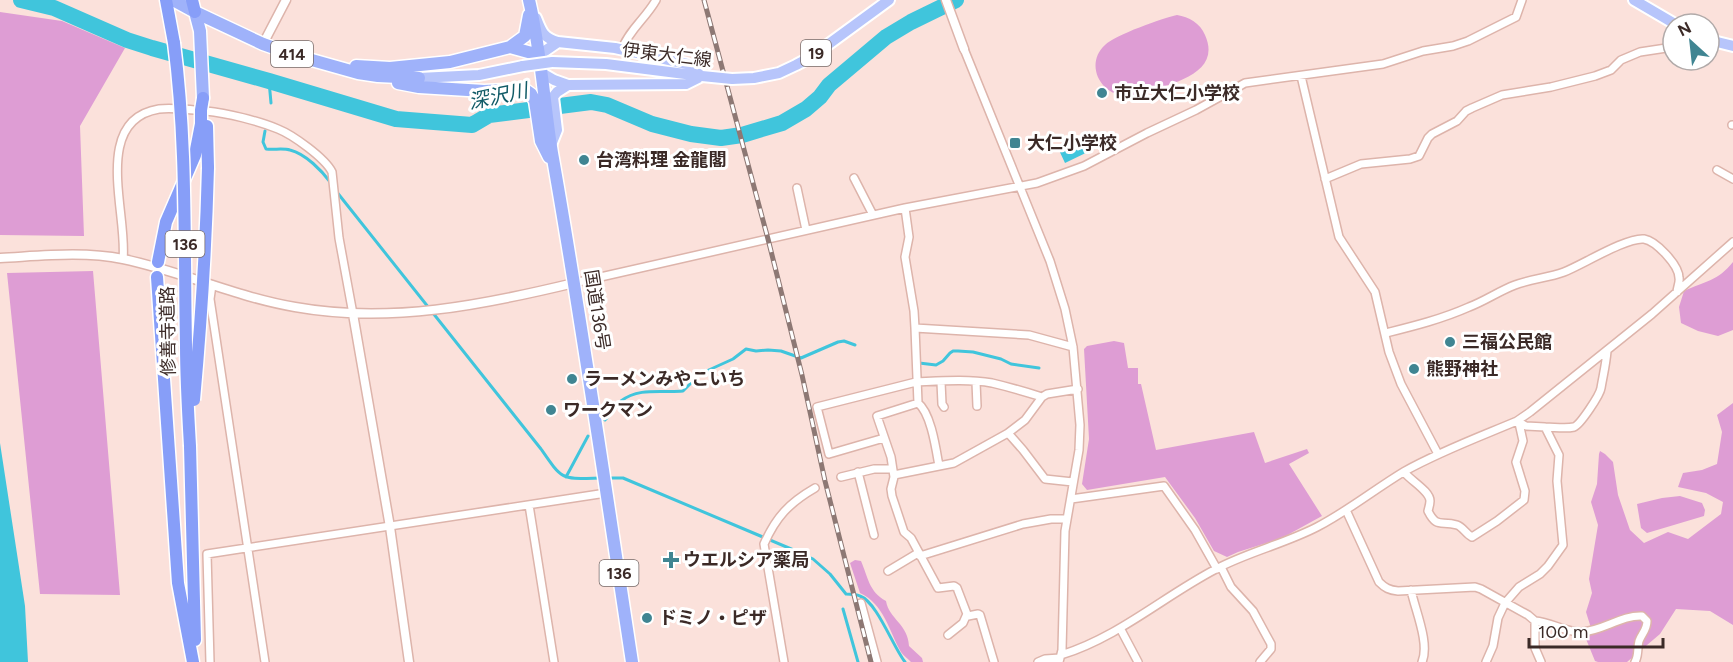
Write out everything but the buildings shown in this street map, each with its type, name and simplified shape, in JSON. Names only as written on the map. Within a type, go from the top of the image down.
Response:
[{"type":"highway","name":"修善寺道路","points":[[166,0],[180,93],[185,200],[186,346],[192,506],[194,662]]},
{"type":"highway","name":"414","points":[[173,0],[194,6],[263,44],[294,55],[394,82],[419,87],[484,91],[524,89],[544,99]]},
{"type":"highway","points":[[510,47],[525,36],[530,3]]},
{"type":"highway","points":[[530,3],[544,99]]},
{"type":"highway","points":[[190,446],[200,337],[208,168],[200,31],[194,6]]},
{"type":"highway","name":"414","points":[[337,66],[390,68],[450,62],[510,47],[539,55]]},
{"type":"highway","name":"414","points":[[378,76],[419,78]]},
{"type":"highway","name":"国道136号","points":[[544,99],[549,137],[541,141],[555,169],[633,662]]},
{"type":"highway","points":[[158,262],[166,222],[195,156],[203,106]]},
{"type":"highway","points":[[157,277],[177,583],[194,662]]},
{"type":"main road","name":"伊東大仁線","points":[[419,78],[479,75],[552,62],[606,64],[732,79],[754,78],[771,75],[812,57],[889,0]]},
{"type":"main road","points":[[1634,0],[1661,16]]},
{"type":"main road","points":[[530,3],[542,33],[549,39],[622,49],[687,64],[702,76],[686,84],[568,85],[542,73]]},
{"type":"main road","points":[[539,55],[558,42]]},
{"type":"main road","points":[[544,99],[568,85]]},
{"type":"street","points":[[263,44],[286,0]]},
{"type":"street","points":[[622,49],[626,39],[656,0]]},
{"type":"street","points":[[946,0],[1054,273],[1073,347],[1078,389],[1079,450],[1066,519],[1060,658]]},
{"type":"street","points":[[0,258],[68,255],[123,259],[293,307],[353,314],[471,306],[905,208],[1020,187],[1084,166],[1245,83],[1383,64],[1423,51],[1468,41],[1516,17],[1522,0]]},
{"type":"street","points":[[1325,179],[1361,164],[1419,156],[1432,134],[1457,121],[1466,111],[1502,95],[1585,79],[1611,70],[1621,60],[1634,54],[1661,48]]},
{"type":"street","points":[[1301,76],[1339,237],[1375,292],[1389,352],[1401,384],[1438,454]]},
{"type":"street","points":[[123,259],[117,166],[120,143],[134,121],[149,112],[168,108],[203,106],[259,123],[285,133],[330,167],[339,238],[390,527],[409,662]]},
{"type":"street","points":[[1717,170],[1733,179]]},
{"type":"street","points":[[854,178],[873,215]]},
{"type":"street","points":[[797,188],[806,230]]},
{"type":"street","points":[[905,208],[909,237],[905,257],[914,311],[918,402],[927,417],[939,466]]},
{"type":"street","points":[[1386,333],[1442,319],[1511,286],[1582,265],[1634,240],[1650,241],[1670,259],[1679,277],[1677,292]]},
{"type":"street","points":[[1038,662],[1060,658],[1120,628],[1219,568],[1287,542],[1319,526],[1404,472],[1438,454],[1518,422],[1607,351],[1733,242]]},
{"type":"street","points":[[212,285],[210,299],[265,662]]},
{"type":"street","points":[[915,328],[1029,334],[1073,347]]},
{"type":"street","points":[[1518,422],[1526,426],[1574,427],[1580,422],[1601,390],[1607,351]]},
{"type":"street","points":[[884,438],[829,454],[817,407],[916,382],[993,384],[1042,397]]},
{"type":"street","points":[[941,382],[944,407]]},
{"type":"street","points":[[976,382],[977,406]]},
{"type":"street","points":[[841,477],[884,468],[893,472],[954,463],[1008,433],[1025,420],[1042,397],[1050,393],[1078,389]]},
{"type":"street","points":[[918,402],[877,416],[891,457],[893,472],[891,489],[904,532],[911,538],[938,588],[954,586],[957,588],[967,614],[963,622],[948,635]]},
{"type":"street","points":[[1404,472],[1412,482],[1428,493],[1430,501],[1428,511],[1434,521],[1439,524],[1461,527],[1472,537],[1524,500],[1525,491],[1516,462],[1523,441],[1518,422]]},
{"type":"street","points":[[1486,662],[1493,646],[1498,618],[1505,603],[1519,587],[1548,566],[1563,545],[1557,481],[1559,455],[1545,427]]},
{"type":"street","points":[[1008,433],[1045,479],[1073,482]]},
{"type":"street","points":[[858,472],[874,535]]},
{"type":"street","points":[[210,662],[207,554],[529,505],[604,483]]},
{"type":"street","points":[[1071,499],[1164,486],[1231,587],[1253,611],[1271,644],[1271,649],[1260,662]]},
{"type":"street","points":[[784,662],[765,555],[765,543],[771,529],[787,508],[814,488]]},
{"type":"street","points":[[529,505],[554,662]]},
{"type":"street","points":[[1346,510],[1379,582],[1389,590],[1469,586],[1481,589],[1535,621],[1581,633],[1642,616],[1647,621],[1647,628],[1640,640],[1638,657],[1635,662]]},
{"type":"street","points":[[888,571],[919,555],[1023,524],[1066,519]]},
{"type":"street","points":[[1411,590],[1422,636],[1424,656],[1422,662]]},
{"type":"street","points":[[861,603],[877,662]]},
{"type":"street","points":[[967,614],[980,615],[994,662]]},
{"type":"street","points":[[1535,621],[1535,648],[1541,662]]},
{"type":"street","points":[[1120,628],[1138,662]]},
{"type":"shaded area","points":[[0,12],[62,21],[125,48],[80,126],[84,236],[0,235]]},
{"type":"shaded area","points":[[1177,15],[1194,21],[1205,35],[1209,49],[1200,69],[1190,76],[1141,94],[1128,96],[1108,90],[1101,82],[1096,64],[1098,54],[1105,45],[1128,32]]},
{"type":"shaded area","points":[[1733,262],[1733,330],[1718,336],[1698,331],[1681,323],[1679,307],[1684,291],[1711,280]]},
{"type":"shaded area","points":[[93,271],[120,595],[40,594],[7,273]]},
{"type":"shaded area","points":[[1114,341],[1124,343],[1128,368],[1138,368],[1138,384],[1141,384],[1156,450],[1254,432],[1265,463],[1307,449],[1309,453],[1289,464],[1322,516],[1282,538],[1227,557],[1214,551],[1195,518],[1165,477],[1087,490],[1082,484],[1089,439],[1084,349],[1087,346]]},
{"type":"shaded area","points":[[1733,403],[1733,625],[1710,611],[1676,609],[1660,634],[1627,662],[1595,661],[1586,639],[1591,628],[1586,612],[1592,593],[1589,579],[1598,525],[1591,502],[1597,484],[1600,451],[1613,462],[1618,495],[1630,530],[1644,543],[1668,532],[1688,539],[1721,514],[1723,502],[1706,493],[1678,487],[1683,473],[1702,470],[1717,464],[1722,432],[1717,415]]},
{"type":"shaded area","points":[[1680,496],[1702,503],[1705,510],[1704,516],[1647,533],[1641,528],[1637,504]]},
{"type":"shaded area","points":[[855,560],[861,561],[872,589],[886,601],[891,613],[905,632],[909,646],[922,658],[923,662],[911,662],[901,652],[880,611],[875,604],[860,593],[850,563]]},
{"type":"water","points":[[1089,133],[1096,148],[1065,163],[1058,148]]},
{"type":"water","points":[[0,443],[25,606],[28,662],[0,662]]},
{"type":"waterway","name":"深沢川","points":[[21,0],[54,8],[127,40],[152,48],[396,119],[472,125],[489,115],[591,102],[607,105],[652,124],[691,134],[721,138],[742,135],[782,123],[806,109],[820,97],[829,85],[886,37],[956,0]]},
{"type":"waterway","points":[[269,81],[271,103]]},
{"type":"waterway","points":[[265,131],[263,142],[266,149],[287,149],[302,155],[331,183]]},
{"type":"waterway","points":[[336,191],[559,473],[570,478],[600,478]]},
{"type":"waterway","points":[[605,420],[619,403],[628,397],[643,392],[683,391],[700,374],[733,359],[746,349],[781,351],[801,358],[838,342],[844,341],[855,345]]},
{"type":"waterway","points":[[919,363],[936,365],[953,351],[958,351],[973,352],[1011,364],[1039,368]]},
{"type":"waterway","points":[[566,477],[588,436]]},
{"type":"waterway","points":[[606,478],[623,478],[813,559],[830,574],[846,594],[860,596],[873,607],[905,662]]},
{"type":"waterway","points":[[843,609],[858,662]]},
{"type":"railway","points":[[704,0],[768,239],[802,375],[825,481],[871,662]]},
{"type":"place","name":"市立大仁小学校","points":[[1102,93]]},
{"type":"place","name":"大仁小学校","points":[[1015,143]]},
{"type":"place","name":"台湾料理 金龍閣","points":[[584,160]]},
{"type":"place","name":"三福公民館","points":[[1450,342]]},
{"type":"place","name":"熊野神社","points":[[1414,369]]},
{"type":"place","name":"ラーメンみやこいち","points":[[572,379]]},
{"type":"place","name":"ワークマン","points":[[551,410]]},
{"type":"place","name":"ウエルシア薬局","points":[[671,560]]},
{"type":"place","name":"ドミノ・ピザ","points":[[647,618]]}]
